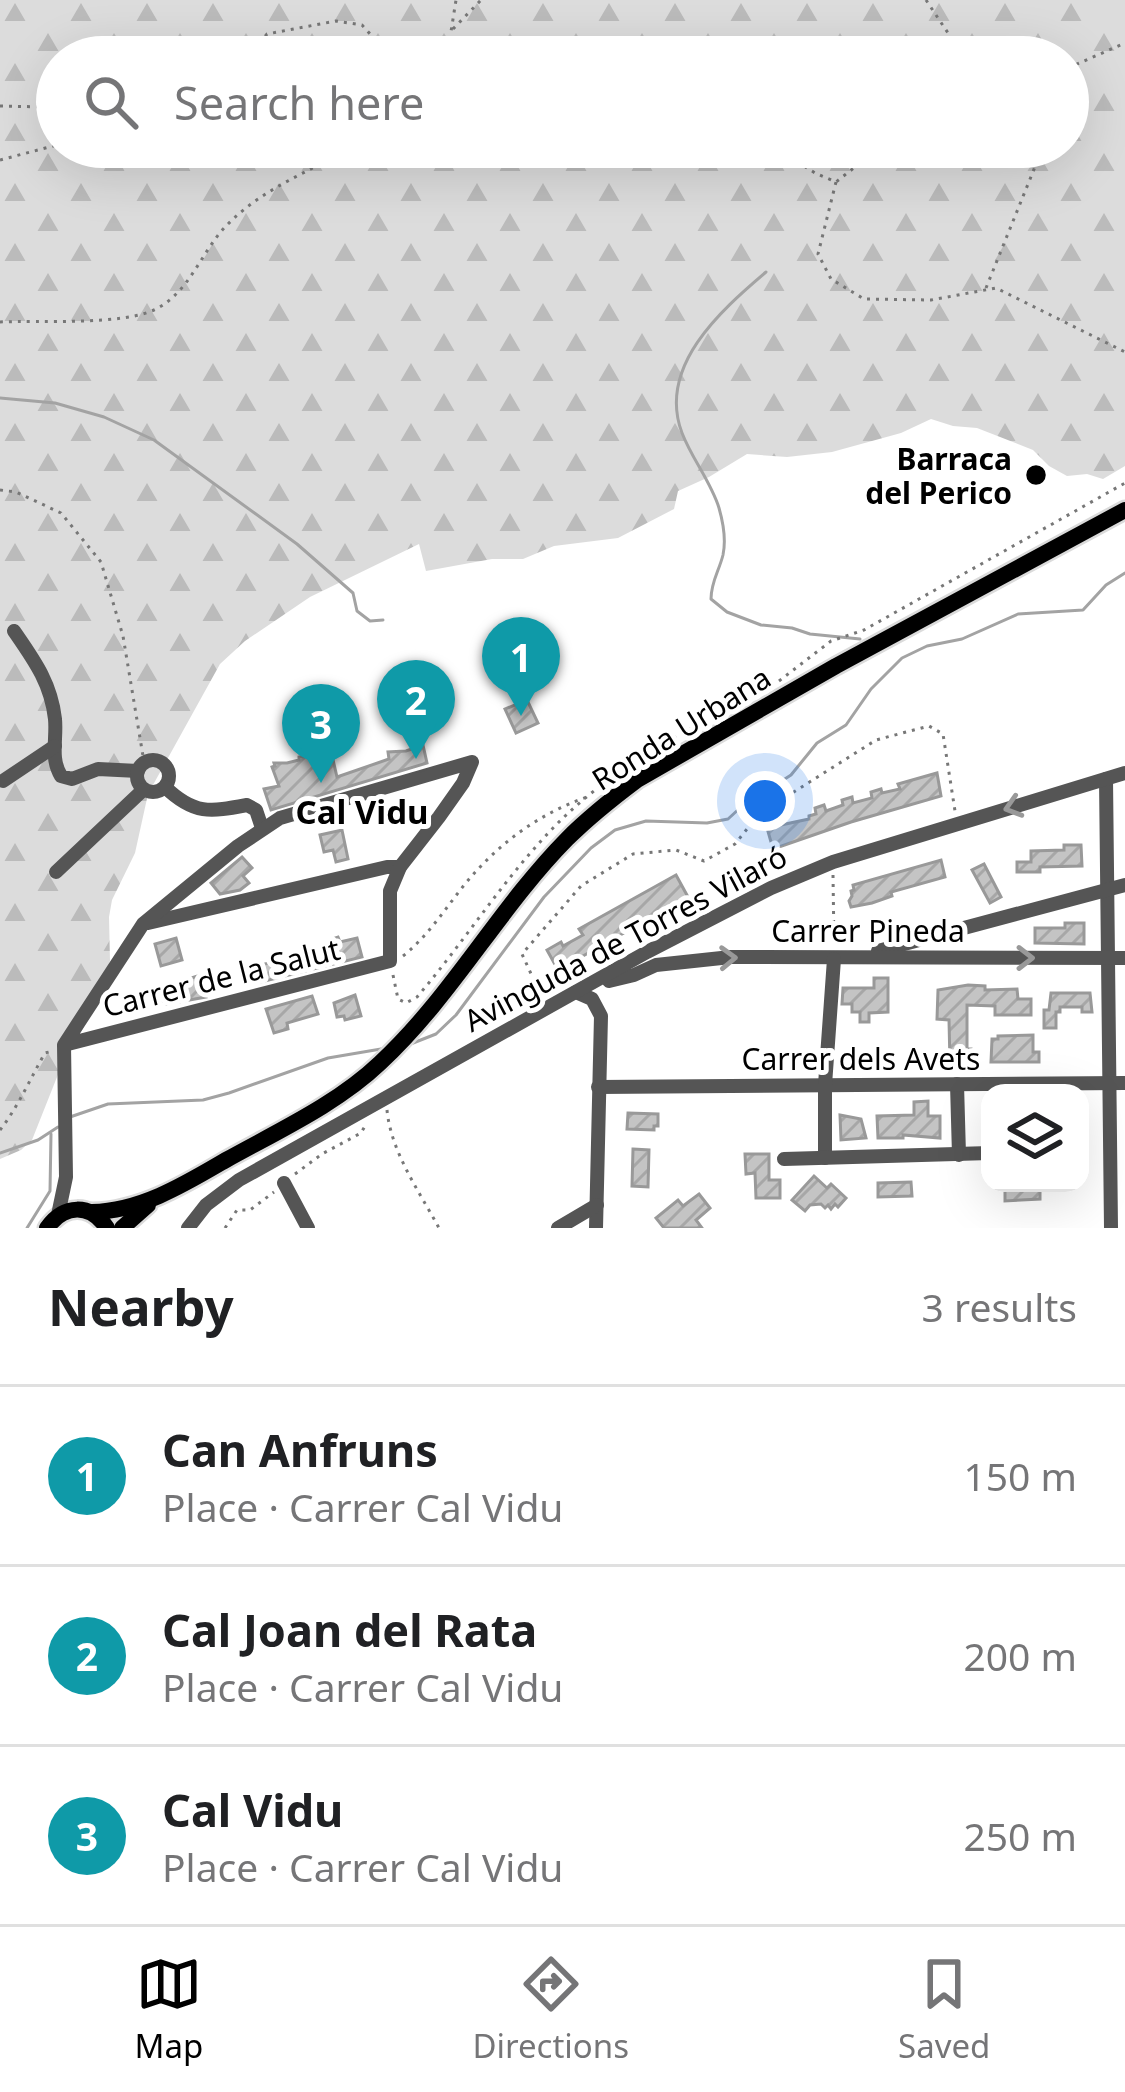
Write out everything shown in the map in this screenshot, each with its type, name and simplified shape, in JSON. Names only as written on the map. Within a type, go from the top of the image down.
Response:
[{"type":"main road","name":"Ronda Urbana","points":[[52,1221],[70,1210],[129,1207],[158,1196],[300,1119],[368,1074],[432,1009],[568,838],[637,780],[866,649],[1125,510]]},
{"type":"main road","name":"Ronda Urbana","points":[[122,1228],[158,1196]]},
{"type":"main road","points":[[89,1211],[107,1228]]},
{"type":"street","points":[[14,631],[48,682],[56,724],[56,769],[64,778],[98,769],[141,767],[153,760],[166,766],[169,781],[158,792],[143,790],[138,783],[141,767]]},
{"type":"street","points":[[3,781],[55,746]]},
{"type":"street","points":[[52,1221],[66,1177],[64,1045],[143,924],[262,827],[280,818],[472,762],[463,783],[400,866],[390,891],[390,961]]},
{"type":"street","name":"Avinguda de Torres Vilaró","points":[[188,1228],[206,1205],[239,1180],[734,907],[833,862],[1125,773]]},
{"type":"street","points":[[1106,779],[1108,958],[1117,1083],[1111,1228]]},
{"type":"street","points":[[165,787],[195,809],[247,805],[256,810],[262,827]]},
{"type":"street","points":[[56,872],[143,790]]},
{"type":"street","points":[[143,924],[400,866]]},
{"type":"street","points":[[856,957],[1125,886]]},
{"type":"street","name":"Carrer Pineda","points":[[575,992],[656,965],[731,957],[1125,958]]},
{"type":"street","points":[[824,1158],[834,958]]},
{"type":"street","name":"Carrer de la Salut","points":[[64,1045],[390,961]]},
{"type":"street","points":[[596,1228],[601,1016],[614,979]]},
{"type":"street","points":[[575,992],[592,999],[601,1016]]},
{"type":"street","name":"Carrer dels Avets","points":[[598,1087],[1117,1083]]},
{"type":"street","points":[[957,1084],[959,1155]]},
{"type":"street","points":[[784,1160],[981,1154]]},
{"type":"street","points":[[66,1177],[89,1211]]},
{"type":"street","points":[[284,1184],[308,1228]]},
{"type":"street","points":[[558,1228],[597,1205]]},
{"type":"path","points":[[452,36],[456,0]]},
{"type":"path","points":[[453,29],[481,0]]},
{"type":"path","points":[[926,0],[950,36]]},
{"type":"path","points":[[265,36],[335,21],[362,25],[372,36]]},
{"type":"path","points":[[1089,59],[1125,43]]},
{"type":"path","points":[[0,106],[36,107]]},
{"type":"path","points":[[0,160],[36,151]]},
{"type":"path","points":[[0,322],[115,318],[157,309],[178,292],[224,228],[258,197],[313,168]]},
{"type":"path","points":[[807,168],[836,182]]},
{"type":"path","points":[[854,168],[836,182],[818,254],[832,279],[864,299],[931,300],[995,288],[1125,352]]},
{"type":"path","points":[[985,290],[1034,168]]},
{"type":"path","points":[[0,490],[16,492],[61,513],[101,562],[123,636],[141,767]]},
{"type":"path","points":[[547,1008],[523,954],[581,886],[633,854],[676,850],[704,861],[735,844],[759,814],[876,740],[929,726],[943,734],[957,824]]},
{"type":"path","points":[[390,961],[421,940],[510,838],[551,811],[587,796]]},
{"type":"path","points":[[833,862],[834,958]]},
{"type":"path","points":[[0,1130],[45,1054],[64,1045]]},
{"type":"path","points":[[224,1210],[250,1210],[322,1154],[361,1132],[373,1113],[387,1105],[390,1130],[439,1228]]},
{"type":"path","points":[[224,1228],[237,1210]]},
{"type":"green space","points":[[0,0],[1125,0],[1125,466],[1103,479],[1087,474],[1067,476],[1033,450],[977,428],[931,419],[901,433],[832,452],[787,457],[747,454],[678,491],[674,509],[618,538],[554,546],[523,559],[492,559],[426,571],[419,544],[310,597],[220,664],[148,794],[135,853],[112,900],[110,961],[97,1003],[59,1072],[32,1140],[0,1159]]},
{"type":"building","points":[[527,700],[538,723],[516,733],[505,709]]},
{"type":"building","points":[[423,745],[427,763],[271,810],[264,789],[279,786],[274,763],[331,751],[337,777],[389,759],[388,752]]},
{"type":"building","points":[[937,773],[941,796],[773,849],[767,828],[809,819],[816,814],[815,808],[824,805],[826,811],[852,797],[853,803],[872,798],[871,792],[900,789],[898,784]]},
{"type":"building","points":[[342,830],[348,859],[336,862],[333,850],[324,852],[320,835]]},
{"type":"building","points":[[1064,845],[1081,845],[1082,866],[1017,872],[1017,862],[1031,862],[1031,851],[1064,850]]},
{"type":"building","points":[[242,857],[252,868],[243,876],[249,883],[220,894],[211,883]]},
{"type":"building","points":[[941,860],[945,877],[851,907],[853,885]]},
{"type":"building","points":[[984,864],[1001,897],[990,903],[972,870]]},
{"type":"building","points":[[676,875],[688,897],[558,970],[547,950],[583,935],[579,929]]},
{"type":"building","points":[[1065,923],[1084,923],[1084,944],[1035,943],[1035,928],[1065,928]]},
{"type":"building","points":[[338,937],[340,942],[357,938],[362,957],[261,982],[257,966],[330,947],[329,940]]},
{"type":"building","points":[[176,938],[182,960],[161,966],[155,944]]},
{"type":"building","points":[[201,975],[206,997],[160,1002],[156,989]]},
{"type":"building","points":[[874,978],[888,978],[888,1012],[869,1013],[869,1022],[860,1022],[860,1012],[852,1012],[852,1004],[842,1004],[843,988],[874,988]]},
{"type":"building","points":[[985,986],[985,990],[1017,989],[1018,999],[1031,999],[1031,1015],[995,1015],[995,1006],[967,1005],[971,1064],[950,1064],[949,1020],[937,1019],[938,990]]},
{"type":"building","points":[[1051,993],[1090,993],[1092,1012],[1060,1007],[1056,1028],[1044,1028]]},
{"type":"building","points":[[355,995],[361,1016],[337,1017],[334,1003]]},
{"type":"building","points":[[312,996],[318,1014],[287,1023],[288,1029],[274,1033],[266,1009]]},
{"type":"building","points":[[1033,1035],[1033,1052],[1039,1052],[1039,1062],[991,1062],[992,1039]]},
{"type":"building","points":[[928,1101],[928,1116],[940,1116],[940,1138],[878,1138],[877,1116],[914,1115],[914,1102]]},
{"type":"building","points":[[628,1113],[658,1114],[658,1126],[627,1129]]},
{"type":"building","points":[[840,1115],[861,1119],[866,1138],[841,1140]]},
{"type":"building","points":[[633,1149],[649,1150],[648,1187],[632,1186]]},
{"type":"building","points":[[745,1154],[769,1154],[769,1180],[780,1180],[780,1198],[756,1198],[755,1173],[746,1174]]},
{"type":"building","points":[[814,1176],[846,1198],[838,1207],[810,1205],[805,1211],[792,1200]]},
{"type":"building","points":[[911,1182],[912,1196],[878,1197],[878,1183]]},
{"type":"building","points":[[1005,1192],[1040,1192],[1040,1199],[1005,1201]]},
{"type":"building","points":[[699,1194],[710,1208],[696,1220],[702,1228],[664,1228],[656,1218],[678,1200],[683,1206]]},
{"type":"waterway","points":[[766,272],[697,342],[678,385],[682,433],[716,498],[723,525],[723,555],[711,599],[727,612],[761,625],[860,639]]},
{"type":"waterway","points":[[0,398],[55,403],[104,417],[154,440],[297,544],[353,593],[357,611],[370,621],[383,620]]},
{"type":"waterway","points":[[408,1045],[436,1034],[456,1015],[544,897],[615,830],[646,821],[728,819],[791,775],[817,743],[846,725],[871,689],[902,658],[1018,614],[1083,610],[1125,573]]},
{"type":"waterway","points":[[70,1117],[108,1104],[203,1100],[328,1058],[381,1049]]},
{"type":"waterway","points":[[0,1153],[38,1140],[58,1127]]},
{"type":"waterway","points":[[27,1228],[50,1191],[51,1134]]},
{"type":"place","name":"Barraca del Perico","points":[[1036,475]]},
{"type":"place","name":"Can Anfruns","points":[[521,716]]},
{"type":"place","name":"Cal Joan del Rata","points":[[416,759]]},
{"type":"place","name":"Cal Vidu","points":[[321,783]]},
{"type":"district","name":"Cal Vidu","points":[[362,811]]}]
